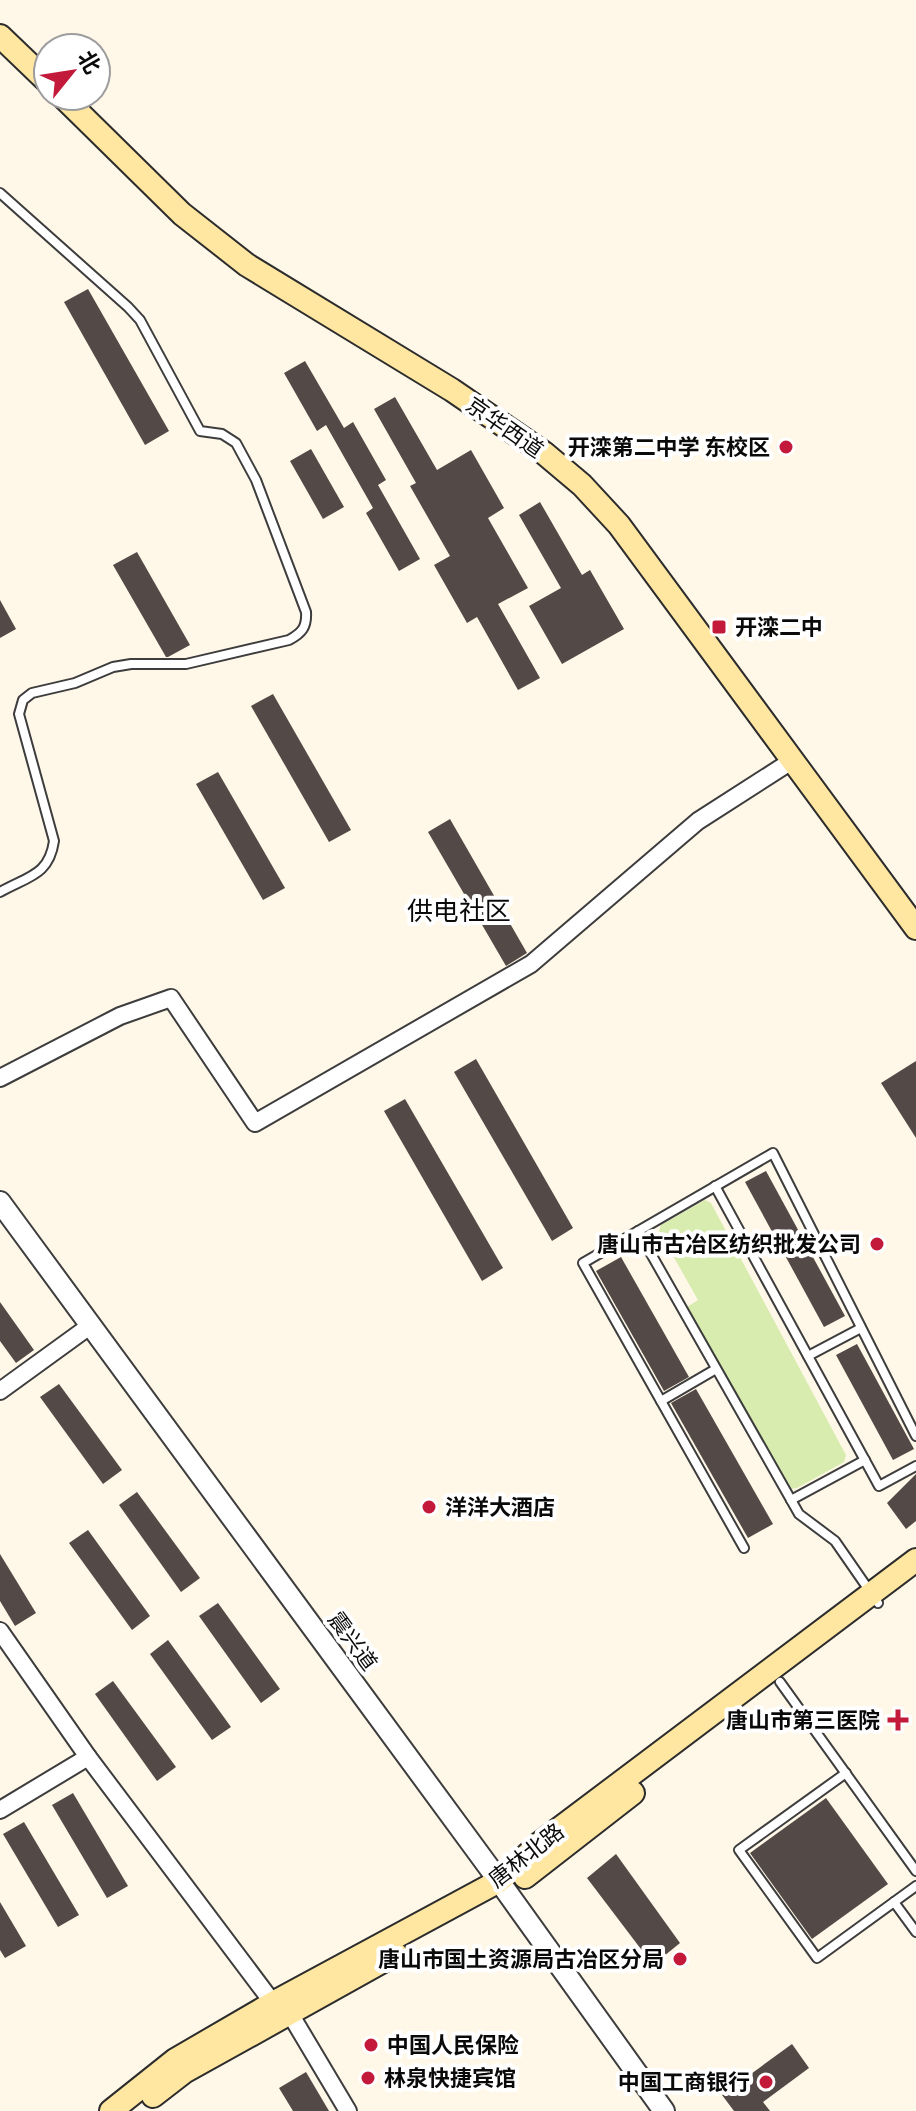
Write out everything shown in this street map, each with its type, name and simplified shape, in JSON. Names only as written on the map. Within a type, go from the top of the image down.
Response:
[{"type":"main road","points":[[0,36],[32,67]]},
{"type":"main road","name":"京华西道","points":[[78,112],[182,214],[247,265],[452,390],[544,453],[582,485],[619,525],[916,928]]},
{"type":"main road","name":"唐林北路","points":[[111,2111],[175,2060],[281,2008],[503,1887],[544,1860],[780,1682],[916,1560]]},
{"type":"main road","name":"唐林北路","points":[[503,1887],[539,1844],[874,1599],[916,1574]]},
{"type":"main road","name":"唐林北路","points":[[134,2111],[184,2072],[281,2008]]},
{"type":"street","points":[[0,1078],[120,1016],[171,998],[255,1123],[531,964],[698,821],[793,760]]},
{"type":"street","name":"震兴道","points":[[0,1202],[664,2111]]},
{"type":"street","points":[[0,1391],[91,1325]]},
{"type":"street","points":[[0,1631],[88,1757],[281,2008],[348,2111]]},
{"type":"street","points":[[0,1810],[88,1757]]},
{"type":"lane","points":[[0,193],[140,320],[200,431],[222,434],[236,443],[256,480],[306,612],[307,623],[300,634],[289,640],[186,664],[113,667],[75,683],[32,693],[23,700],[19,714],[54,841],[52,857],[46,867],[0,892]]},
{"type":"lane","points":[[744,1548],[583,1263],[773,1153],[916,1436]]},
{"type":"lane","points":[[715,1186],[879,1486],[916,1466]]},
{"type":"lane","points":[[638,1231],[799,1514],[835,1541],[874,1599]]},
{"type":"lane","points":[[808,1356],[861,1328]]},
{"type":"lane","points":[[661,1401],[716,1369]]},
{"type":"lane","points":[[791,1500],[865,1460]]},
{"type":"lane","points":[[780,1682],[916,1871]]},
{"type":"lane","points":[[846,1773],[739,1850],[817,1958],[916,1886]]},
{"type":"lane","points":[[894,1902],[916,1932]]},
{"type":"green space","points":[[705,1200],[711,1203],[846,1455],[844,1462],[797,1488],[790,1489],[687,1307],[698,1300],[659,1231],[661,1225]]},
{"type":"building","points":[[88,289],[169,431],[145,445],[64,302]]},
{"type":"building","points":[[305,361],[344,428],[353,422],[386,480],[378,485],[420,559],[399,571],[366,513],[373,508],[326,425],[317,431],[284,373]]},
{"type":"building","points":[[395,397],[437,470],[471,450],[504,508],[488,518],[528,588],[498,604],[540,678],[518,690],[477,617],[467,623],[434,565],[450,556],[410,486],[416,483],[374,409]]},
{"type":"building","points":[[311,449],[344,507],[323,519],[290,461]]},
{"type":"building","points":[[540,502],[582,575],[590,570],[624,629],[562,664],[529,606],[561,588],[519,515]]},
{"type":"building","points":[[137,552],[190,645],[168,657],[113,565]]},
{"type":"building","points":[[0,600],[16,629],[0,638]]},
{"type":"building","points":[[273,694],[351,830],[329,842],[251,706]]},
{"type":"building","points":[[218,772],[285,888],[263,900],[196,784]]},
{"type":"building","points":[[450,819],[527,953],[506,966],[428,832]]},
{"type":"building","points":[[476,1059],[573,1228],[552,1241],[454,1072]]},
{"type":"building","points":[[916,1061],[916,1138],[881,1083]]},
{"type":"building","points":[[405,1099],[503,1268],[482,1281],[384,1111]]},
{"type":"building","points":[[766,1171],[845,1316],[824,1327],[745,1182]]},
{"type":"building","points":[[621,1257],[689,1377],[664,1391],[596,1271]]},
{"type":"building","points":[[0,1302],[34,1350],[16,1363],[0,1341]]},
{"type":"building","points":[[857,1344],[914,1449],[893,1460],[836,1355]]},
{"type":"building","points":[[59,1384],[122,1470],[103,1484],[40,1397]]},
{"type":"building","points":[[696,1389],[773,1524],[748,1538],[671,1403]]},
{"type":"building","points":[[916,1474],[916,1521],[906,1529],[887,1503]]},
{"type":"building","points":[[137,1492],[200,1578],[181,1592],[119,1505]]},
{"type":"building","points":[[88,1530],[150,1616],[132,1630],[69,1543]]},
{"type":"building","points":[[0,1554],[36,1613],[15,1626],[0,1601]]},
{"type":"building","points":[[218,1603],[280,1689],[261,1703],[199,1616]]},
{"type":"building","points":[[168,1640],[231,1727],[212,1740],[150,1654]]},
{"type":"building","points":[[113,1681],[176,1767],[157,1781],[95,1694]]},
{"type":"building","points":[[73,1793],[128,1886],[107,1898],[52,1805]]},
{"type":"building","points":[[826,1798],[888,1884],[812,1939],[750,1853]]},
{"type":"building","points":[[24,1822],[79,1915],[58,1927],[3,1834]]},
{"type":"building","name":"唐山市国土资源局古冶区分局","points":[[616,1854],[680,1943],[653,1965],[587,1878]]},
{"type":"building","points":[[0,1902],[26,1946],[5,1958],[0,1950]]},
{"type":"building","name":"中国工商银行","points":[[792,2044],[809,2068],[763,2102],[770,2111],[734,2111],[722,2095]]},
{"type":"building","points":[[306,2072],[329,2111],[293,2111],[279,2088]]},
{"type":"place","name":"开滦第二中学 东校区","points":[[786,447]]},
{"type":"place","name":"开滦二中","points":[[719,627]]},
{"type":"place","name":"唐山市古冶区纺织批发公司","points":[[877,1244]]},
{"type":"place","name":"洋洋大酒店","points":[[429,1507]]},
{"type":"place","name":"唐山市第三医院","points":[[898,1720]]},
{"type":"place","name":"唐山市国土资源局古冶区分局","points":[[680,1959]]},
{"type":"place","name":"中国人民保险","points":[[371,2045]]},
{"type":"place","name":"林泉快捷宾馆","points":[[368,2078]]},
{"type":"place","name":"中国工商银行","points":[[766,2082]]},
{"type":"district","name":"供电社区","points":[[459,911]]}]
